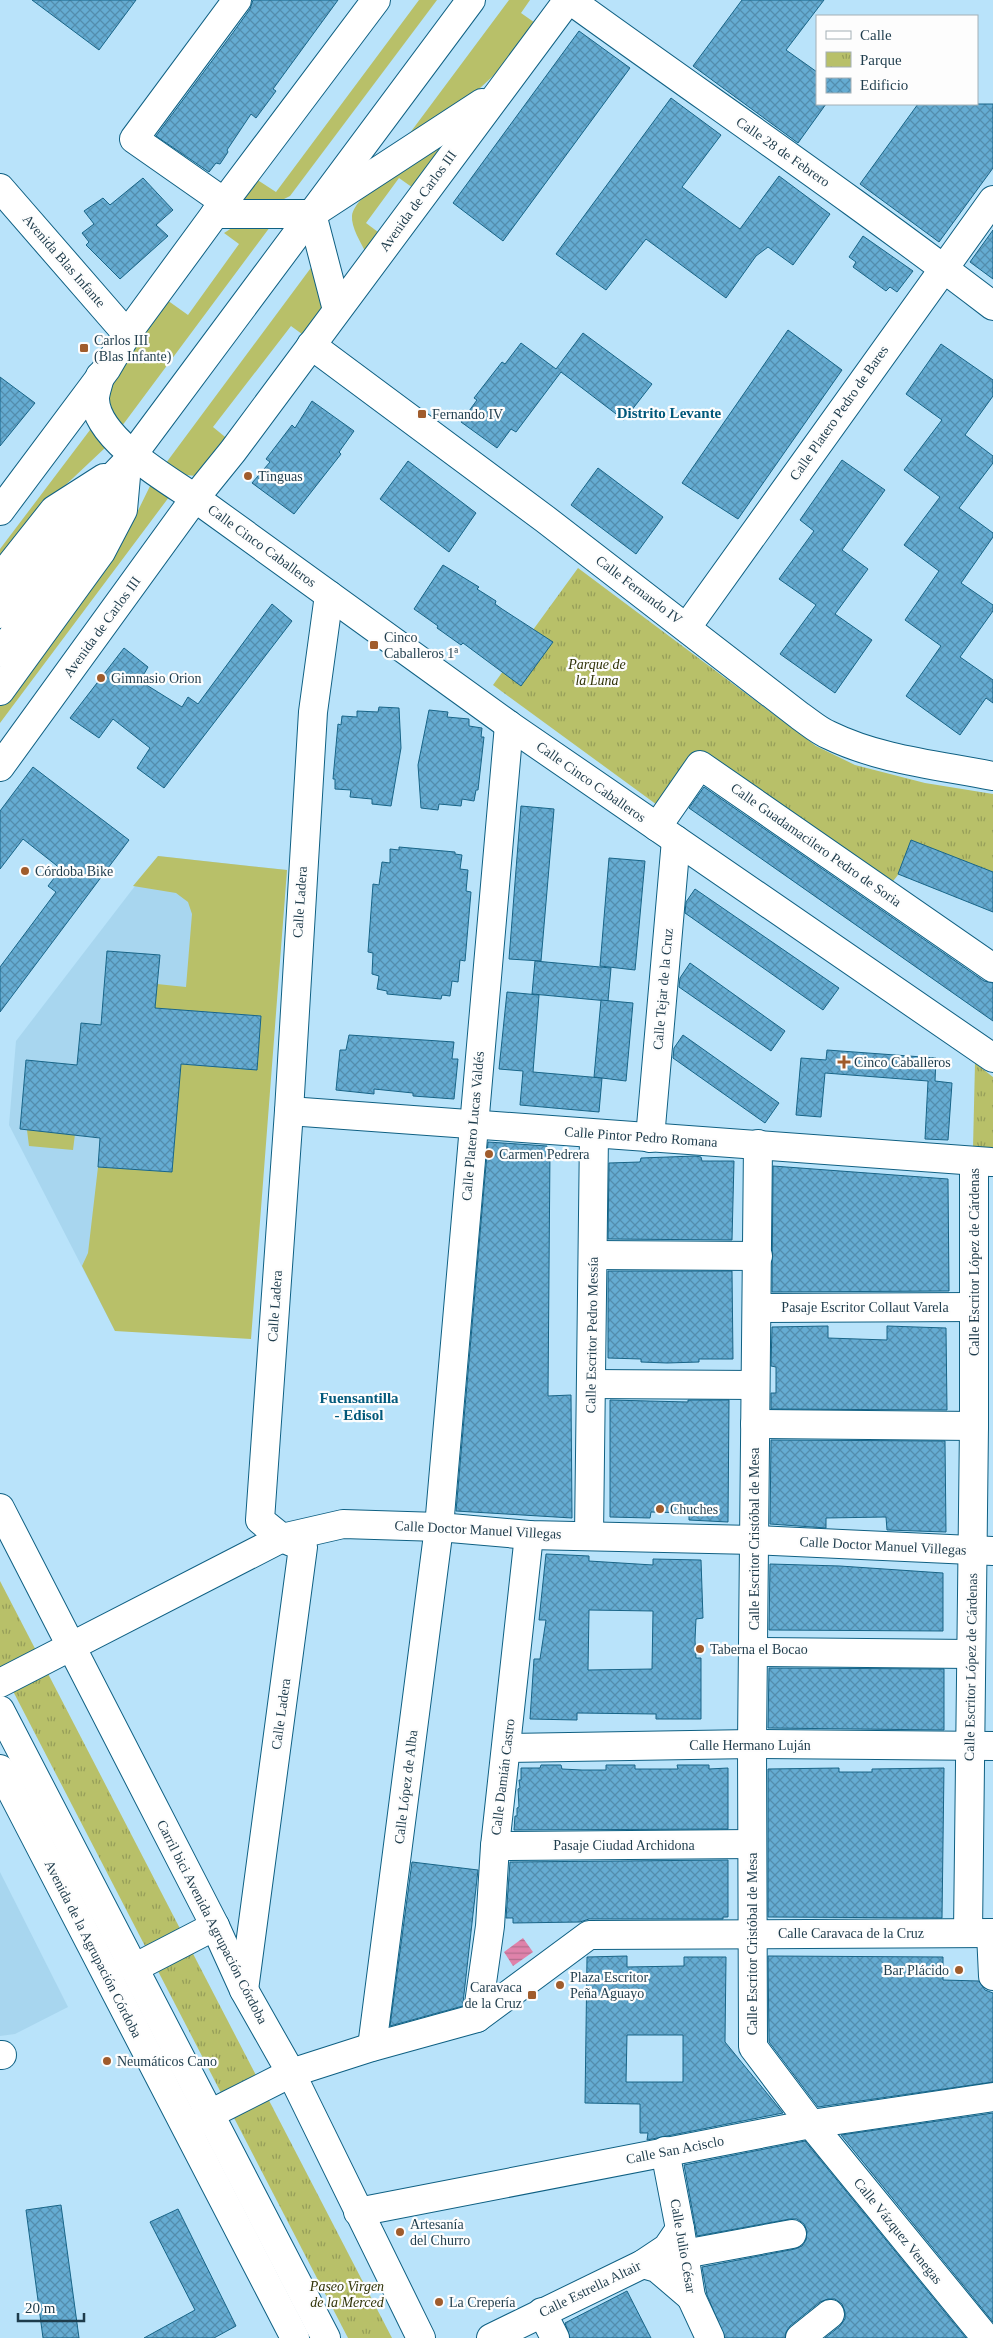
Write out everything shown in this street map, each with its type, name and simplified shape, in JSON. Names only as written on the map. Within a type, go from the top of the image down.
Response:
[{"type":"street","points":[[237,0],[134,139],[220,208],[312,214],[337,310]]},
{"type":"street","points":[[0,511],[104,372],[127,334],[376,0]]},
{"type":"street","name":"Avenida de Carlos III","points":[[0,614],[71,520],[131,458],[471,0]]},
{"type":"street","name":"Avenida de Carlos III","points":[[3,761],[195,498],[311,346],[498,92],[569,0]]},
{"type":"street","name":"Calle 28 de Febrero","points":[[569,0],[835,188],[993,306]]},
{"type":"street","name":"Avenida de Carlos III","points":[[312,214],[498,92]]},
{"type":"street","name":"Avenida Blas Infante","points":[[0,188],[127,334]]},
{"type":"street","name":"Calle Platero Pedro de Bares","points":[[687,627],[993,200]]},
{"type":"street","name":"Calle Fernando IV","points":[[311,346],[687,627],[827,735],[862,749],[894,758],[993,776]]},
{"type":"street","points":[[104,372],[95,399],[101,420],[131,458],[195,498]]},
{"type":"street","points":[[0,691],[101,552],[123,510],[131,458]]},
{"type":"street","name":"Avenida de Carlos III","points":[[0,578],[54,510],[131,458]]},
{"type":"street","name":"Avenida de Carlos III","points":[[0,653],[102,517],[131,458]]},
{"type":"street","name":"Calle Cinco Caballeros","points":[[195,498],[509,725],[993,1058]]},
{"type":"street","name":"Calle Ladera","points":[[244,1990],[303,1547],[282,1538],[260,1520],[289,1111],[313,712],[329,595]]},
{"type":"street","name":"Calle Platero Lucas Valdés","points":[[439,1527],[509,725]]},
{"type":"street","name":"Calle Guadamacilero Pedro de Soria","points":[[667,834],[700,765],[993,968]]},
{"type":"street","name":"Calle Tejar de la Cruz","points":[[650,1138],[667,834]]},
{"type":"street","name":"Calle Pintor Pedro Romana","points":[[289,1111],[984,1162]]},
{"type":"street","name":"Calle Escritor Pedro Messía","points":[[589,1536],[594,1134]]},
{"type":"street","name":"Calle Escritor Cristóbal de Mesa","points":[[758,1144],[752,1744],[752,2047],[811,2124]]},
{"type":"street","name":"Calle Escritor López de Cárdenas","points":[[984,1162],[974,1307],[984,1379],[974,1426],[983,1550],[971,1654],[982,1747],[984,1933],[993,1976]]},
{"type":"street","points":[[593,1255],[758,1256]]},
{"type":"street","name":"Pasaje Escritor Collaut Varela","points":[[757,1308],[974,1307]]},
{"type":"street","points":[[591,1384],[755,1385]]},
{"type":"street","points":[[755,1424],[974,1426]]},
{"type":"street","name":"Carril bici Avenida Agrupación Córdoba","points":[[0,1508],[215,1926],[244,1990],[291,2073],[421,2338]]},
{"type":"street","name":"Calle Doctor Manuel Villegas","points":[[0,1683],[282,1538],[343,1524],[439,1527],[529,1535],[754,1540],[983,1550]]},
{"type":"street","name":"Calle López de Alba","points":[[372,2047],[439,1527]]},
{"type":"street","name":"Calle Damián Castro","points":[[477,2018],[490,1926],[495,1846],[529,1535]]},
{"type":"street","points":[[753,1652],[971,1654]]},
{"type":"street","name":"Avenida de la Agrupación Córdoba","points":[[0,1710],[326,2338]]},
{"type":"street","name":"Calle Hermano Luján","points":[[507,1748],[752,1744],[982,1747]]},
{"type":"street","name":"Avenida de la Agrupación Córdoba","points":[[0,1769],[295,2338]]},
{"type":"street","name":"Pasaje Ciudad Archidona","points":[[495,1846],[752,1844]]},
{"type":"street","name":"Avenida de la Agrupación Córdoba","points":[[134,1968],[215,1926]]},
{"type":"street","name":"Calle Caravaca de la Cruz","points":[[477,2018],[589,1935],[984,1933]]},
{"type":"street","points":[[186,2128],[291,2073],[372,2047],[477,2018]]},
{"type":"street","name":"Calle San Acisclo","points":[[358,2212],[664,2151],[811,2124],[993,2097]]},
{"type":"street","name":"Calle Vázquez Venegas","points":[[811,2124],[986,2338]]},
{"type":"street","name":"Calle Julio César","points":[[664,2151],[691,2297],[710,2338]]},
{"type":"street","points":[[682,2241],[792,2234]]},
{"type":"street","name":"Calle Estrella Altair","points":[[491,2338],[642,2264],[682,2241]]},
{"type":"street","points":[[642,2264],[657,2268],[691,2297]]},
{"type":"street","points":[[542,2312],[556,2338]]},
{"type":"street","points":[[800,2338],[830,2314]]},
{"type":"shaded area","points":[[158,856],[287,870],[261,1187],[115,1331],[9,1125],[16,1041]]},
{"type":"shaded area","points":[[0,1872],[68,2007],[15,2034],[0,2036]]},
{"type":"shaded area","points":[[523,1938],[533,1952],[513,1966],[504,1952]]},
{"type":"green space","points":[[419,0],[437,0],[290,196],[280,201],[245,199],[243,196],[256,179],[276,192]]},
{"type":"green space","points":[[509,0],[530,0],[521,13],[538,25],[493,76],[466,101],[401,145]]},
{"type":"green space","points":[[445,143],[416,190],[399,178],[366,223],[382,235],[366,253],[353,225],[352,216],[356,206],[377,185]]},
{"type":"green space","points":[[235,226],[270,227],[119,430],[109,404],[110,378],[167,300],[188,315],[239,244],[224,233]]},
{"type":"green space","points":[[313,265],[326,312],[306,337],[291,326],[213,427],[230,441],[196,476],[186,475],[167,468],[166,463]]},
{"type":"green space","points":[[93,426],[106,447],[56,494],[0,565],[0,549]]},
{"type":"green space","points":[[151,484],[172,493],[0,723],[0,701],[130,527]]},
{"type":"green space","name":"Parque de la Luna","points":[[578,568],[816,746],[855,765],[925,783],[993,794],[993,881],[917,851],[886,890],[699,761],[664,810],[493,685]]},
{"type":"green space","points":[[158,856],[287,870],[251,1339],[115,1331],[82,1266],[88,1253],[98,1167],[172,1172],[181,1064],[257,1070],[261,1016],[155,1008],[157,984],[186,987],[192,914],[188,902],[176,893],[133,886]]},
{"type":"green space","points":[[975,1063],[993,1077],[993,1149],[973,1148]]},
{"type":"green space","points":[[27,1130],[75,1134],[73,1150],[29,1146]]},
{"type":"green space","name":"Paseo Virgen de la Merced","points":[[0,1581],[392,2338],[348,2338],[0,1666]]},
{"type":"building","points":[[32,0],[136,0],[99,50]]},
{"type":"building","points":[[253,0],[338,0],[273,89],[276,91],[256,118],[251,114],[220,164],[216,163],[209,172],[156,136],[250,9]]},
{"type":"building","points":[[742,0],[824,0],[786,50],[816,71],[816,105],[825,105],[798,143],[693,66]]},
{"type":"building","points":[[579,31],[630,68],[503,241],[453,203]]},
{"type":"building","points":[[671,98],[721,135],[682,187],[740,229],[779,176],[830,214],[793,265],[768,247],[756,256],[726,298],[646,239],[606,290],[556,254]]},
{"type":"building","points":[[993,104],[993,168],[939,242],[860,184],[917,105]]},
{"type":"building","points":[[143,178],[173,210],[156,225],[168,236],[120,279],[86,245],[89,242],[82,233],[94,224],[84,211],[103,198],[110,205]]},
{"type":"building","points":[[993,230],[993,279],[970,262]]},
{"type":"building","points":[[863,236],[913,271],[897,292],[890,287],[886,291],[853,267],[856,262],[849,257]]},
{"type":"building","points":[[788,330],[842,370],[738,519],[682,483]]},
{"type":"building","points":[[583,333],[652,384],[624,420],[561,372],[516,432],[511,429],[497,448],[461,422],[477,400],[474,398],[502,362],[505,364],[521,343],[556,369]]},
{"type":"building","points":[[941,344],[993,380],[993,396],[965,435],[993,456],[993,463],[959,508],[993,533],[993,537],[961,583],[993,605],[993,611],[960,657],[993,680],[993,703],[986,698],[960,735],[906,696],[941,646],[905,620],[939,571],[904,545],[940,497],[904,470],[942,420],[906,394]]},
{"type":"building","points":[[0,377],[35,403],[0,446]]},
{"type":"building","points":[[312,401],[354,431],[339,452],[341,454],[294,514],[252,483],[270,462],[266,459],[292,425],[295,428]]},
{"type":"building","points":[[842,460],[885,490],[842,550],[868,569],[835,614],[872,640],[835,693],[780,654],[816,605],[779,579],[814,531],[800,520]]},
{"type":"building","points":[[408,461],[476,513],[449,552],[380,499]]},
{"type":"building","points":[[598,468],[663,517],[636,554],[571,505]]},
{"type":"building","points":[[443,565],[479,587],[477,589],[496,601],[495,604],[553,642],[521,686],[463,643],[461,645],[437,628],[438,626],[414,609]]},
{"type":"building","points":[[272,604],[292,621],[164,788],[137,768],[150,748],[113,719],[99,738],[70,718],[124,648],[148,667],[140,681],[182,707],[188,697],[198,704]]},
{"type":"building","points":[[379,707],[399,708],[401,748],[391,806],[372,804],[372,799],[350,797],[351,790],[335,789],[335,779],[333,779],[338,724],[341,725],[342,716],[357,717],[357,711],[378,712]]},
{"type":"building","points":[[429,710],[448,712],[447,717],[469,719],[469,726],[482,728],[481,737],[484,737],[478,790],[476,790],[474,801],[462,799],[461,806],[439,804],[438,810],[421,808],[418,765]]},
{"type":"building","points":[[33,767],[129,840],[0,1012],[0,967],[56,892],[48,886],[61,869],[23,839],[0,869],[0,811]]},
{"type":"building","points":[[704,787],[984,981],[993,983],[993,1021],[689,808]]},
{"type":"building","points":[[521,806],[554,809],[541,961],[509,959]]},
{"type":"building","points":[[911,840],[993,872],[993,912],[898,874]]},
{"type":"building","points":[[399,847],[455,852],[455,854],[462,855],[460,869],[468,870],[466,891],[471,892],[465,961],[460,960],[458,982],[452,981],[450,996],[442,995],[441,999],[387,994],[387,991],[377,989],[379,976],[372,974],[373,953],[368,952],[373,884],[379,885],[382,862],[390,863],[390,849],[399,850]]},
{"type":"building","points":[[609,858],[645,861],[635,970],[600,966]]},
{"type":"building","points":[[695,889],[839,988],[823,1010],[685,913],[686,902]]},
{"type":"building","points":[[107,951],[160,955],[155,1008],[261,1016],[257,1070],[181,1064],[172,1172],[98,1167],[100,1138],[20,1129],[26,1060],[77,1065],[81,1023],[101,1025]]},
{"type":"building","points":[[535,961],[611,968],[608,1001],[532,994]]},
{"type":"building","points":[[690,963],[785,1031],[771,1051],[679,987],[680,978]]},
{"type":"building","points":[[507,992],[539,995],[533,1072],[602,1078],[599,1112],[520,1105],[523,1071],[499,1069]]},
{"type":"building","points":[[601,1000],[633,1003],[626,1081],[594,1077]]},
{"type":"building","points":[[349,1035],[454,1042],[452,1059],[458,1059],[454,1099],[413,1096],[413,1093],[374,1089],[374,1094],[336,1090],[340,1050],[346,1050]]},
{"type":"building","points":[[683,1035],[779,1103],[765,1123],[673,1058],[674,1048]]},
{"type":"building","points":[[827,1050],[936,1058],[935,1081],[952,1083],[948,1140],[925,1139],[928,1081],[825,1073],[821,1117],[796,1115],[801,1058],[826,1060]]},
{"type":"building","points":[[488,1142],[547,1146],[547,1149],[550,1149],[548,1396],[571,1395],[572,1518],[456,1511]]},
{"type":"building","points":[[701,1157],[702,1161],[734,1161],[732,1240],[608,1239],[609,1163],[640,1162],[641,1158]]},
{"type":"building","points":[[773,1166],[948,1179],[949,1291],[772,1292]]},
{"type":"building","points":[[608,1271],[732,1271],[733,1359],[699,1359],[699,1362],[667,1363],[641,1362],[641,1359],[608,1358]]},
{"type":"building","points":[[828,1326],[828,1338],[887,1340],[887,1326],[946,1328],[947,1410],[771,1409],[771,1393],[776,1393],[776,1367],[771,1366],[772,1327]]},
{"type":"building","points":[[610,1400],[688,1402],[688,1400],[729,1400],[728,1522],[689,1520],[689,1513],[651,1512],[650,1518],[610,1517]]},
{"type":"building","points":[[771,1440],[945,1441],[946,1532],[887,1530],[886,1517],[826,1518],[826,1528],[770,1524]]},
{"type":"building","points":[[546,1554],[589,1556],[589,1561],[653,1565],[653,1559],[701,1560],[703,1618],[696,1619],[695,1640],[696,1658],[701,1658],[701,1719],[656,1719],[656,1714],[577,1713],[577,1720],[530,1719],[534,1659],[540,1659],[546,1620],[539,1620]],"holes":[[[589,1610],[653,1611],[652,1669],[588,1670]]]},
{"type":"building","points":[[770,1564],[840,1566],[943,1573],[943,1631],[769,1630]]},
{"type":"building","points":[[769,1668],[944,1669],[944,1730],[768,1728]]},
{"type":"building","points":[[541,1765],[561,1765],[562,1769],[582,1770],[606,1770],[606,1765],[635,1765],[635,1769],[678,1769],[677,1765],[709,1765],[709,1769],[728,1768],[728,1829],[514,1830],[515,1816],[517,1816],[517,1808],[519,1807],[518,1789],[520,1788],[521,1768],[540,1768]]},
{"type":"building","points":[[839,1768],[839,1772],[872,1772],[872,1769],[944,1768],[942,1918],[768,1917],[768,1769]]},
{"type":"building","points":[[728,1860],[728,1917],[723,1917],[723,1919],[589,1919],[580,1922],[513,1923],[513,1918],[506,1918],[510,1862]]},
{"type":"building","points":[[412,1862],[478,1870],[463,2006],[390,2026]]},
{"type":"building","points":[[627,1956],[627,1967],[684,1966],[684,1957],[726,1957],[725,2042],[783,2113],[647,2140],[648,2133],[640,2133],[640,2104],[585,2103],[587,1957]],"holes":[[[627,2035],[683,2035],[683,2082],[626,2082]]]},
{"type":"building","points":[[768,1956],[943,1957],[943,1980],[979,1981],[985,1990],[993,1993],[993,2082],[818,2107],[769,2042]]},
{"type":"building","points":[[993,2113],[993,2322],[841,2135]]},
{"type":"building","points":[[805,2141],[966,2338],[825,2338],[840,2326],[845,2319],[842,2304],[835,2299],[828,2299],[820,2302],[790,2326],[785,2338],[725,2338],[707,2295],[702,2267],[795,2249],[802,2246],[806,2240],[807,2231],[804,2224],[797,2219],[790,2219],[697,2236],[684,2165]]},
{"type":"building","points":[[61,2205],[79,2338],[43,2338],[26,2210]]},
{"type":"building","points":[[178,2209],[236,2326],[214,2338],[144,2338],[195,2310],[150,2222]]},
{"type":"building","points":[[627,2291],[651,2338],[570,2338],[565,2323]]},
{"type":"place","name":"Carlos III (Blas Infante)","points":[[84,348]]},
{"type":"place","name":"Fernando IV","points":[[422,414]]},
{"type":"place","name":"Tinguas","points":[[248,476]]},
{"type":"place","name":"Cinco Caballeros 1ª","points":[[374,645]]},
{"type":"place","name":"Gimnasio Orion","points":[[101,678]]},
{"type":"place","name":"Córdoba Bike","points":[[25,871]]},
{"type":"place","name":"Cinco Caballeros","points":[[844,1062]]},
{"type":"place","name":"Carmen Pedrera","points":[[489,1154]]},
{"type":"place","name":"Chuches","points":[[660,1509]]},
{"type":"place","name":"Taberna el Bocao","points":[[700,1649]]},
{"type":"place","name":"Bar Plácido","points":[[959,1970]]},
{"type":"place","name":"Plaza Escritor Peña Aguayo","points":[[560,1985]]},
{"type":"place","name":"Caravaca de la Cruz","points":[[532,1995]]},
{"type":"place","name":"Neumáticos Cano","points":[[107,2061]]},
{"type":"place","name":"Artesanía del Churro","points":[[400,2232]]},
{"type":"place","name":"La Crepería","points":[[439,2302]]},
{"type":"district","name":"Distrito Levante","points":[[669,413]]},
{"type":"district","name":"Fuensantilla - Edisol","points":[[359,1406]]}]
